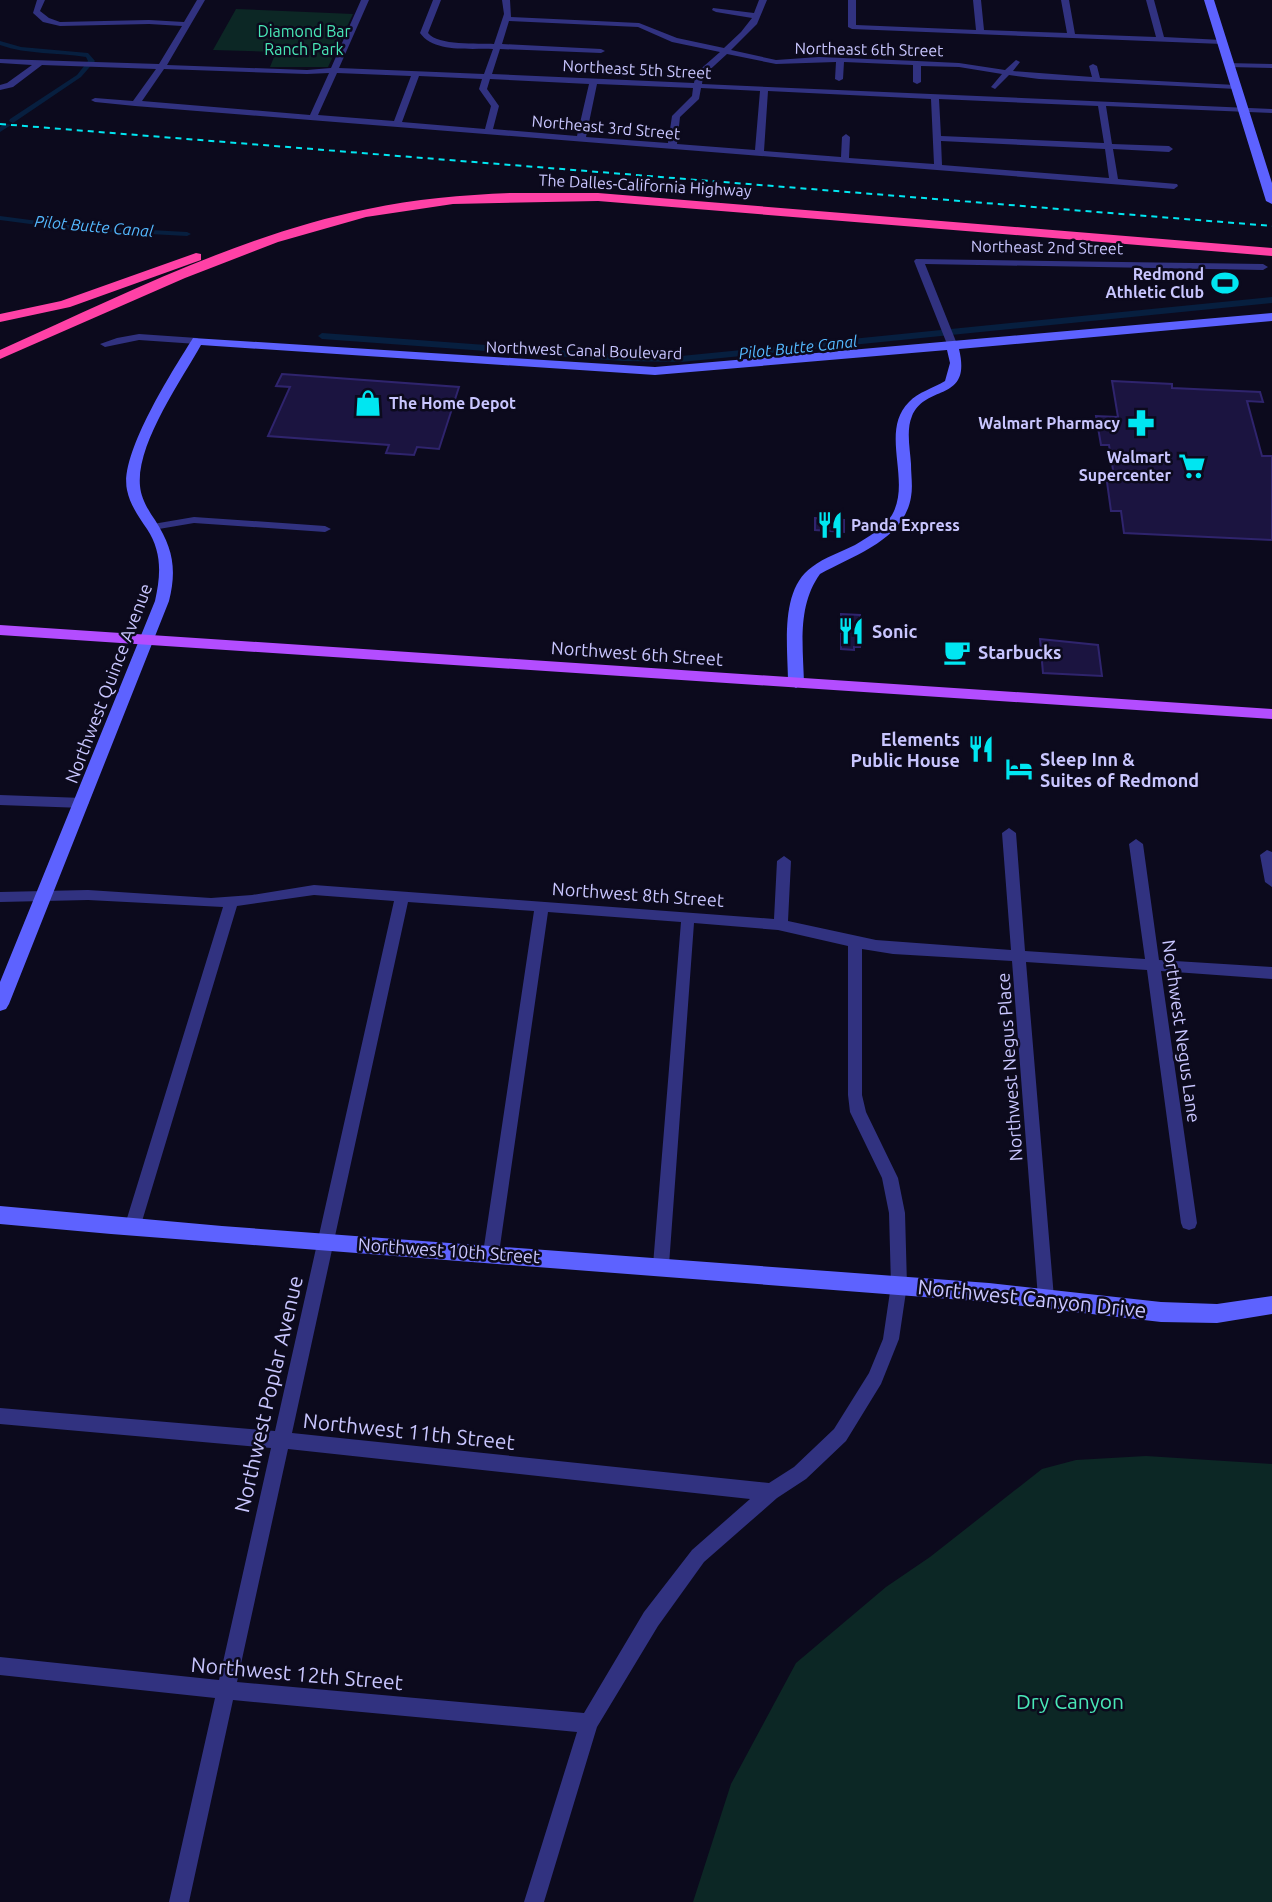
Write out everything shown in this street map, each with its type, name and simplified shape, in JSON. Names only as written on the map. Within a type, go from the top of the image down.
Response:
[{"type":"highway","name":"The Dalles-California Highway","points":[[0,346],[268,234],[341,213],[406,199],[462,192],[548,189],[649,194],[1272,245]]},
{"type":"highway","name":"The Dalles-California Highway","points":[[0,355],[272,241],[365,214],[411,205],[503,196],[647,200],[1272,252]]},
{"type":"highway","points":[[0,318],[65,304],[220,248],[268,234]]},
{"type":"highway","points":[[0,367],[194,272]]},
{"type":"main road","name":"Northwest 6th Street","points":[[0,630],[1272,714]]},
{"type":"street","points":[[41,0],[36,11],[46,20],[60,24],[187,24]]},
{"type":"street","points":[[135,104],[162,66],[201,0]]},
{"type":"street","points":[[313,117],[365,0]]},
{"type":"street","points":[[437,0],[424,33],[429,40],[443,44],[601,51]]},
{"type":"street","points":[[488,131],[495,106],[483,89],[506,19],[506,0]]},
{"type":"street","points":[[672,147],[676,116],[695,97],[699,75],[744,34],[757,16],[763,0]]},
{"type":"street","points":[[852,0],[852,27],[1222,42]]},
{"type":"street","points":[[977,0],[980,32]]},
{"type":"street","points":[[1065,0],[1071,36]]},
{"type":"street","points":[[1150,0],[1161,40]]},
{"type":"street","points":[[1209,0],[1272,201]]},
{"type":"street","points":[[716,10],[757,16]]},
{"type":"street","name":"Northeast 6th Street","points":[[506,19],[639,25],[664,37],[776,62],[839,60],[959,65],[1097,80],[1174,80],[1236,87]]},
{"type":"street","points":[[839,60],[839,79]]},
{"type":"street","name":"Northeast 5th Street","points":[[0,61],[307,72],[334,70],[1272,111]]},
{"type":"street","points":[[0,88],[10,85],[41,62]]},
{"type":"street","points":[[995,87],[1016,62]]},
{"type":"street","points":[[917,63],[918,82]]},
{"type":"street","points":[[1229,65],[1272,66]]},
{"type":"street","points":[[1093,66],[1097,80]]},
{"type":"street","points":[[397,124],[416,74]]},
{"type":"street","points":[[580,139],[594,82]]},
{"type":"street","points":[[759,154],[764,89]]},
{"type":"street","points":[[935,96],[938,168]]},
{"type":"street","name":"Northeast 3rd Street","points":[[95,100],[1174,186]]},
{"type":"street","points":[[1102,104],[1114,182]]},
{"type":"street","points":[[845,161],[846,138]]},
{"type":"street","points":[[937,138],[1169,149]]},
{"type":"street","name":"Northeast 2nd Street","points":[[951,342],[919,261],[1263,267]]},
{"type":"street","name":"Northwest Canal Boulevard","points":[[105,344],[128,337],[655,371],[766,364],[951,342],[1272,317]]},
{"type":"street","name":"Northwest Quince Avenue","points":[[0,1004],[162,601],[167,581],[164,549],[137,503],[134,466],[139,450],[197,341]]},
{"type":"street","points":[[796,682],[797,608],[803,589],[815,571],[885,532],[901,510],[905,498],[903,424],[912,406],[953,380],[958,369],[951,342]]},
{"type":"street","points":[[153,527],[194,520],[325,529]]},
{"type":"street","points":[[0,800],[83,803]]},
{"type":"street","name":"Northwest Negus Place","points":[[1009,833],[1046,1297]]},
{"type":"street","name":"Northwest Negus Lane","points":[[1136,844],[1189,1223]]},
{"type":"street","points":[[1267,855],[1272,882]]},
{"type":"street","points":[[781,924],[784,860]]},
{"type":"street","name":"Northwest 8th Street","points":[[0,897],[88,895],[211,903],[314,890],[781,924],[855,944],[1272,973]]},
{"type":"street","name":"Northwest Poplar Avenue","points":[[179,1902],[402,896]]},
{"type":"street","points":[[132,1228],[232,901]]},
{"type":"street","points":[[491,1253],[542,906]]},
{"type":"street","points":[[661,1265],[688,917]]},
{"type":"street","points":[[855,944],[855,1095],[858,1112],[890,1178],[897,1213],[899,1285]]},
{"type":"street","name":"Northwest 10th Street","points":[[0,1215],[132,1228],[661,1265],[899,1285]]},
{"type":"street","name":"Northwest Canyon Drive","points":[[534,1902],[589,1723],[651,1619],[698,1556],[771,1492],[800,1473],[840,1434],[875,1378],[891,1339],[899,1285],[1219,1315],[1272,1306]]},
{"type":"street","name":"Northwest 11th Street","points":[[0,1416],[281,1440],[771,1492]]},
{"type":"street","name":"Northwest 12th Street","points":[[0,1666],[226,1690],[589,1723]]},
{"type":"green space","name":"Diamond Bar Ranch Park","points":[[236,9],[353,14],[328,67],[270,67],[276,52],[213,50]]},
{"type":"green space","name":"Dry Canyon","points":[[1146,1456],[1272,1464],[1272,1902],[693,1902],[731,1784],[796,1663],[886,1587],[930,1557],[1042,1469],[1076,1460]]},
{"type":"building","name":"The Home Depot","points":[[282,374],[459,387],[439,449],[417,447],[414,455],[386,453],[389,445],[268,436],[290,387],[276,386]]},
{"type":"building","name":"Walmart Supercenter","points":[[1112,381],[1172,384],[1172,388],[1260,392],[1263,402],[1247,401],[1262,456],[1272,456],[1272,540],[1124,533],[1121,511],[1111,511],[1106,475],[1114,476],[1109,445],[1101,445],[1096,416],[1118,417]]},
{"type":"building","name":"Panda Express","points":[[815,518],[844,520],[844,532],[815,530]]},
{"type":"building","name":"Sonic","points":[[841,614],[860,615],[860,647],[854,647],[854,650],[841,649]]},
{"type":"building","points":[[1040,639],[1098,645],[1102,676],[1043,673]]},
{"type":"waterway","name":"Pilot Butte Canal","points":[[0,43],[21,49],[88,55],[92,61],[79,76],[13,121]]},
{"type":"waterway","name":"Pilot Butte Canal","points":[[0,130],[7,125]]},
{"type":"waterway","name":"Pilot Butte Canal","points":[[0,218],[76,228],[187,234]]},
{"type":"waterway","name":"Pilot Butte Canal","points":[[322,336],[623,358],[681,359],[1272,300]]},
{"type":"railway","points":[[0,124],[1272,226]]},
{"type":"place","name":"Redmond Athletic Club","points":[[1225,283]]},
{"type":"place","name":"The Home Depot","points":[[368,403]]},
{"type":"place","name":"Walmart Pharmacy","points":[[1141,423]]},
{"type":"place","name":"Walmart Supercenter","points":[[1192,466]]},
{"type":"place","name":"Panda Express","points":[[830,525]]},
{"type":"place","name":"Sonic","points":[[851,631]]},
{"type":"place","name":"Starbucks","points":[[957,652]]},
{"type":"place","name":"Elements Public House","points":[[981,749]]},
{"type":"place","name":"Sleep Inn & Suites of Redmond","points":[[1019,769]]}]
